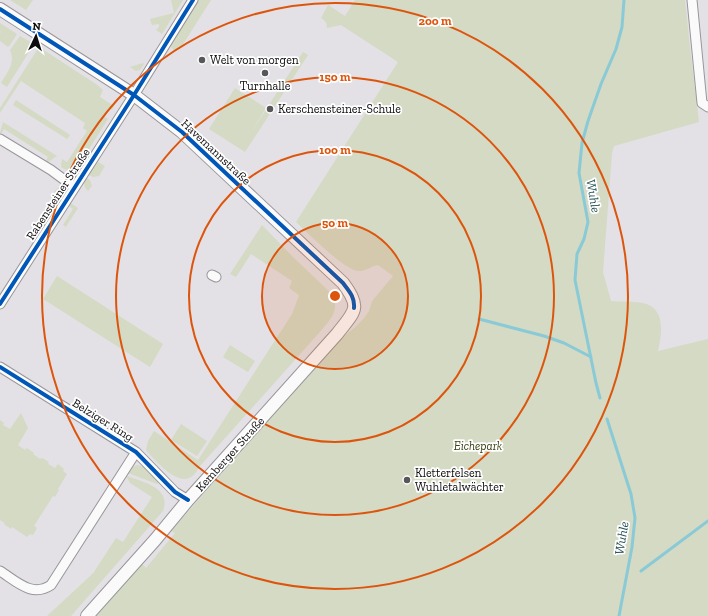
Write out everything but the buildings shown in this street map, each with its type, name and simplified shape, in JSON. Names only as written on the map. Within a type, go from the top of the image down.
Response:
[{"type":"main road","name":"Havemannstraße","points":[[0,9],[134,95],[182,132],[343,283],[355,302],[354,308]]},
{"type":"main road","name":"Kemberger Straße","points":[[86,616],[337,334],[351,316],[354,308]]},
{"type":"street","name":"Rabensteiner Straße","points":[[0,304],[193,0]]},
{"type":"street","points":[[692,0],[702,103],[708,107]]},
{"type":"street","name":"Rabensteiner Straße","points":[[0,138],[51,170],[74,187]]},
{"type":"street","name":"Belziger Ring","points":[[0,367],[136,452],[175,492],[188,500]]},
{"type":"street","name":"Belziger Ring","points":[[0,571],[32,590],[45,589],[51,585],[136,452]]},
{"type":"green space","points":[[10,0],[33,0],[26,10]]},
{"type":"green space","points":[[171,0],[183,0],[162,34],[156,30],[159,27],[159,24],[152,25],[150,19],[174,13]]},
{"type":"green space","points":[[198,0],[211,0],[180,49],[174,50],[171,47],[171,44]]},
{"type":"green space","name":"Eichepark","points":[[355,0],[685,0],[699,122],[614,146],[612,153],[603,272],[611,301],[643,303],[656,310],[661,322],[661,337],[658,351],[708,339],[708,616],[96,616],[142,564],[146,568],[175,533],[171,531],[339,340],[364,318],[369,311],[372,301],[393,276],[378,265],[360,271],[352,269],[335,258],[296,222],[398,62],[341,25],[327,28],[326,22],[321,18],[328,5],[345,16]]},
{"type":"green space","points":[[0,23],[17,34],[8,47],[0,41]]},
{"type":"green space","points":[[20,36],[34,44],[7,87],[1,83],[11,64],[12,55],[10,50]]},
{"type":"green space","points":[[39,47],[96,84],[103,90],[100,97],[114,106],[112,110],[108,108],[103,116],[108,119],[77,168],[73,170],[67,170],[61,167],[62,159],[67,162],[87,131],[83,128],[85,123],[21,81],[0,113],[0,108]]},
{"type":"green space","points":[[303,52],[308,55],[245,152],[209,129],[235,88],[266,108],[249,136]]},
{"type":"green space","points":[[144,64],[140,70],[136,71],[130,67]]},
{"type":"green space","points":[[16,100],[70,135],[67,139],[13,105]]},
{"type":"green space","points":[[3,122],[57,156],[47,163],[45,162],[48,157],[4,129],[1,134]]},
{"type":"green space","points":[[96,161],[105,166],[99,176],[93,177],[87,174]]},
{"type":"green space","points":[[85,177],[90,180],[92,186],[88,191],[84,185]]},
{"type":"green space","points":[[62,186],[65,186],[65,192],[62,197],[54,192]]},
{"type":"green space","points":[[55,196],[61,199],[46,222],[42,218]]},
{"type":"green space","points":[[69,202],[78,208],[66,227],[63,225],[73,209],[67,205]]},
{"type":"green space","points":[[262,225],[333,295],[335,301],[334,311],[330,320],[319,333],[200,466],[194,475],[183,479],[165,470],[146,450],[148,441],[154,431],[198,460],[292,314],[299,295],[289,288],[292,281],[251,254],[236,277],[230,274]]},
{"type":"green space","points":[[57,276],[163,344],[150,367],[43,299]]},
{"type":"green space","points":[[230,345],[255,361],[248,372],[223,357]]},
{"type":"green space","points":[[21,413],[28,428],[18,445],[25,450],[27,448],[40,459],[42,458],[49,462],[48,464],[55,468],[58,464],[67,474],[55,497],[53,496],[34,526],[37,528],[33,535],[30,534],[27,537],[12,527],[11,529],[0,520],[0,420],[4,423],[3,425],[10,429]]},
{"type":"green space","points":[[181,424],[207,441],[197,456],[171,440]]},
{"type":"green space","points":[[138,465],[144,467],[160,481],[157,484],[128,473],[132,467]]},
{"type":"green space","points":[[126,476],[148,484],[160,491],[165,503],[163,511],[71,616],[47,616],[94,572],[116,538],[123,542],[152,497],[130,483]]},
{"type":"waterway","name":"Wuhle","points":[[600,398],[575,280],[577,254],[584,239],[588,222],[579,173],[582,143],[588,121],[601,84],[616,49],[622,27],[624,0]]},
{"type":"waterway","points":[[479,319],[544,336],[564,343],[591,357]]},
{"type":"waterway","name":"Wuhle","points":[[607,419],[631,494],[635,518],[632,547],[619,616]]},
{"type":"waterway","points":[[641,571],[708,521]]},
{"type":"cycle path","points":[[0,304],[193,0]]},
{"type":"cycle path","points":[[0,9],[134,95],[182,132],[343,283],[353,297],[354,308]]},
{"type":"cycle path","points":[[0,367],[136,452],[175,492],[188,500]]},
{"type":"place","name":"Welt von morgen","points":[[202,60]]},
{"type":"place","name":"Turnhalle","points":[[265,73]]},
{"type":"place","name":"Kerschensteiner-Schule","points":[[270,109]]},
{"type":"place","name":"Kletterfelsen Wuhletalwächter","points":[[407,480]]}]
